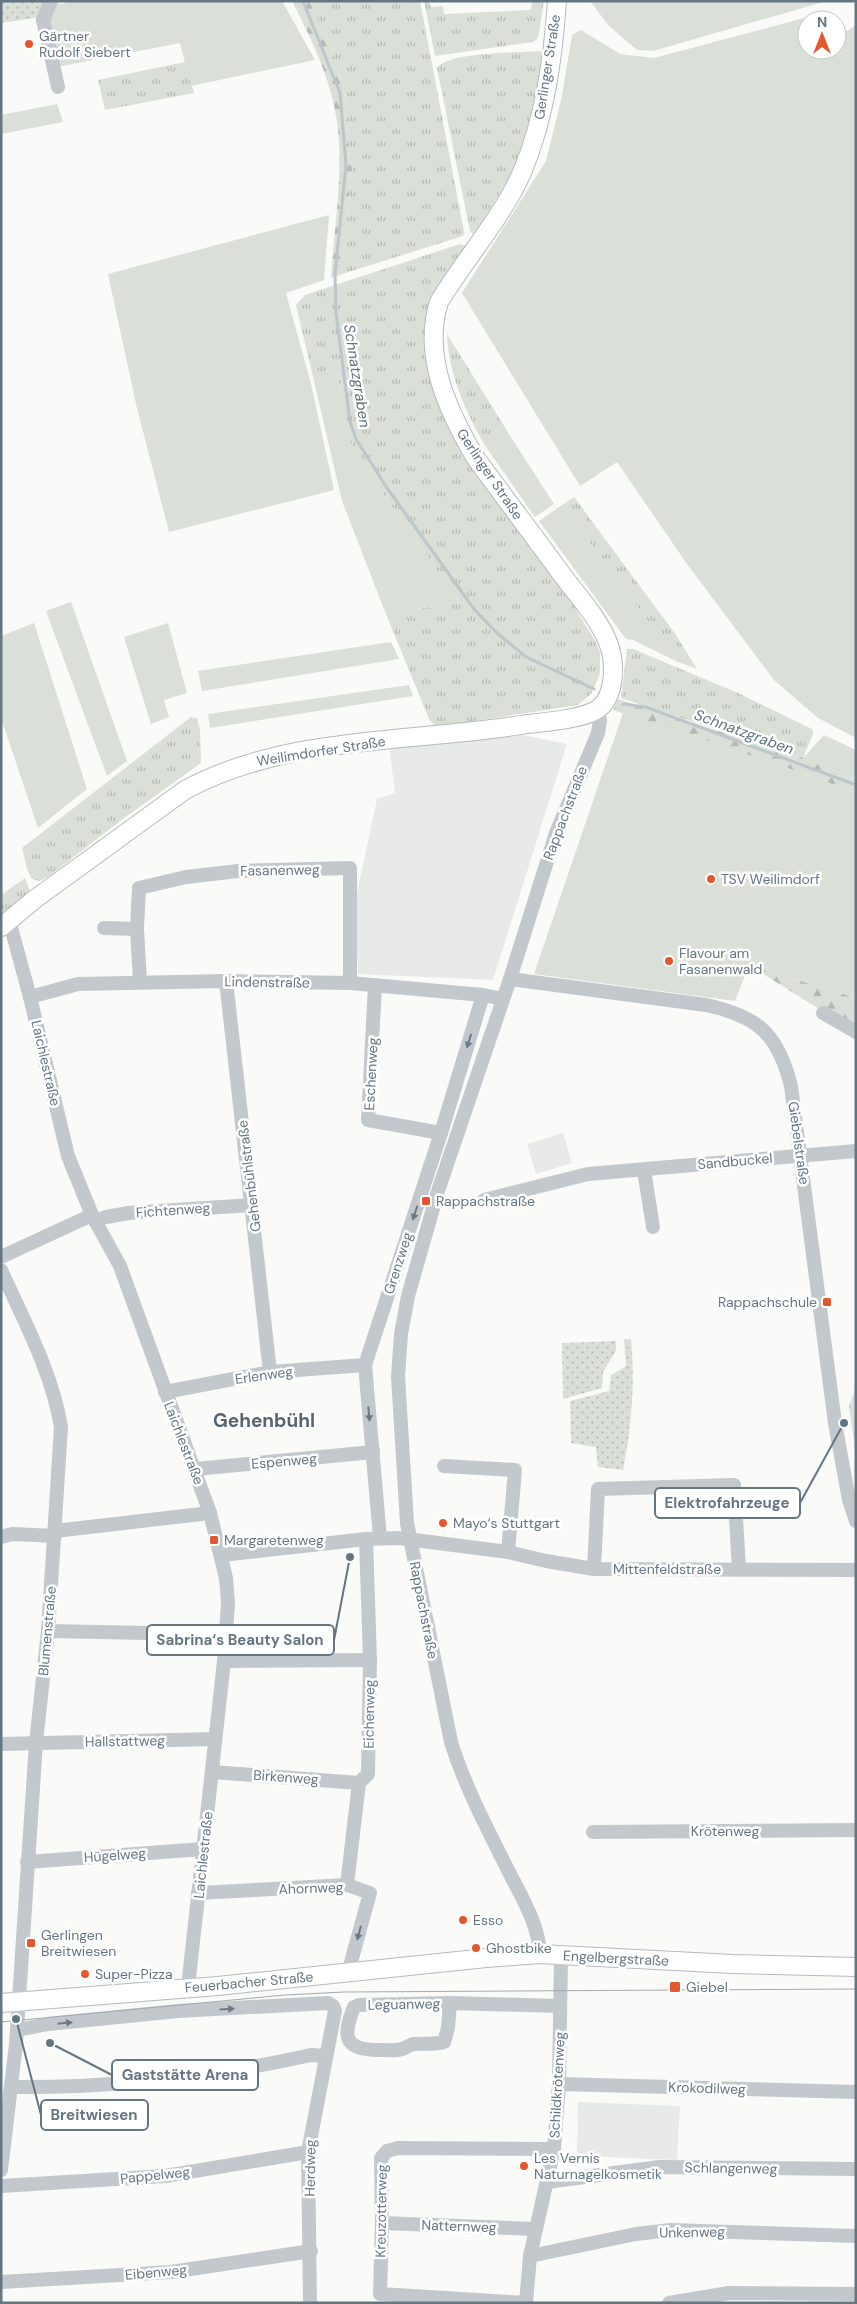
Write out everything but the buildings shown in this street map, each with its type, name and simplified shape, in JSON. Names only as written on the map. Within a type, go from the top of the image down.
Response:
[{"type":"main road","name":"Gerlinger Straße","points":[[557,1],[546,91],[538,128],[523,171],[502,208],[438,302],[433,319],[432,339],[445,398],[459,430],[475,457],[589,611],[609,646],[612,662],[612,687],[605,701],[598,709]]},
{"type":"main road","name":"Weilimdorfer Straße","points":[[5,923],[185,790],[220,773],[252,762],[290,754],[365,742],[500,728],[584,714],[598,709]]},
{"type":"main road","name":"Engelbergstraße","points":[[348,1974],[486,1958],[540,1954],[733,1964],[856,1966]]},
{"type":"main road","name":"Feuerbacher Straße","points":[[10,2003],[348,1974]]},
{"type":"street","points":[[51,1],[44,20],[58,87]]},
{"type":"street","name":"Rappachstraße","points":[[540,1954],[534,1923],[457,1762],[451,1742],[410,1539],[402,1461],[398,1376],[401,1334],[408,1296],[438,1191],[510,979],[556,833],[598,732],[600,721],[598,709]]},
{"type":"street","name":"Fasanenweg","points":[[140,982],[137,929],[139,888],[186,878],[238,871],[350,868],[350,983]]},
{"type":"street","name":"Laichlestraße","points":[[5,923],[30,997],[68,1156],[93,1218],[120,1266],[195,1469],[210,1512],[222,1556],[228,1603],[226,1640],[188,1987]]},
{"type":"street","points":[[104,928],[137,929]]},
{"type":"street","name":"Giebelstraße","points":[[510,979],[706,1005],[730,1010],[749,1018],[768,1035],[778,1049],[786,1067],[801,1155],[835,1423],[849,1500],[856,1521]]},
{"type":"street","name":"Lindenstraße","points":[[30,997],[78,984],[226,980],[350,983],[483,995],[503,999]]},
{"type":"street","name":"Gehenbühlstraße","points":[[226,980],[270,1372]]},
{"type":"street","name":"Eschenweg","points":[[375,985],[368,1120],[441,1133]]},
{"type":"street","name":"Grenzweg","points":[[380,1538],[365,1365],[441,1133],[483,995]]},
{"type":"street","points":[[823,1013],[856,1032]]},
{"type":"street","name":"Sandbuckel","points":[[484,1200],[588,1174],[856,1151]]},
{"type":"street","points":[[644,1170],[653,1227]]},
{"type":"street","name":"Fichtenweg","points":[[1,1257],[93,1218],[130,1213],[252,1205]]},
{"type":"street","name":"Blumenstraße","points":[[1,1270],[57,1402],[62,1426],[48,1631],[36,1743],[27,1862],[10,2003],[17,2030],[1,2170]]},
{"type":"street","name":"Erlenweg","points":[[165,1392],[270,1372],[365,1365]]},
{"type":"street","name":"Espenweg","points":[[195,1469],[373,1452]]},
{"type":"street","points":[[444,1466],[515,1470],[508,1552]]},
{"type":"street","name":"Mittenfeldstraße","points":[[594,1569],[598,1489],[734,1486],[739,1569]]},
{"type":"street","points":[[1,1537],[12,1534],[55,1534],[210,1512]]},
{"type":"street","name":"Mittenfeldstraße","points":[[222,1556],[380,1538],[410,1539],[508,1552],[594,1569],[856,1570]]},
{"type":"street","name":"Eichenweg","points":[[347,1885],[359,1783],[368,1774],[370,1660],[366,1539]]},
{"type":"street","points":[[48,1631],[148,1633],[226,1640]]},
{"type":"street","points":[[224,1661],[370,1660]]},
{"type":"street","name":"Hallstattweg","points":[[1,1744],[215,1739]]},
{"type":"street","name":"Birkenweg","points":[[212,1772],[359,1783]]},
{"type":"street","name":"Krötenweg","points":[[593,1832],[856,1830]]},
{"type":"street","name":"Hügelweg","points":[[27,1862],[203,1849]]},
{"type":"street","name":"Ahornweg","points":[[198,1893],[347,1885],[370,1893],[348,1974]]},
{"type":"street","name":"Schildkrötenweg","points":[[526,2303],[530,2256],[554,2148],[559,2084],[561,1955]]},
{"type":"street","name":"Feuerbacher Straße","points":[[17,2030],[48,2024],[178,2011],[328,2003],[334,2008]]},
{"type":"street","name":"Leguanweg","points":[[450,2003],[448,2028],[444,2042],[411,2044],[401,2050],[364,2050],[354,2048],[349,2043],[346,2035],[354,2007],[359,2005],[450,2003],[560,2006]]},
{"type":"street","name":"Herdweg","points":[[310,2303],[311,2251],[308,2152],[334,2008]]},
{"type":"street","points":[[11,2087],[52,2088],[144,2081],[213,2073],[311,2055],[326,2056]]},
{"type":"street","name":"Krokodilweg","points":[[559,2084],[856,2092]]},
{"type":"street","name":"Kreuzotterweg","points":[[526,2303],[380,2294],[382,2223],[380,2166],[383,2154],[392,2149],[554,2148]]},
{"type":"street","name":"Pappelweg","points":[[1,2186],[165,2176],[308,2152]]},
{"type":"street","name":"Schlangenweg","points":[[547,2182],[659,2167],[856,2170]]},
{"type":"street","name":"Natternweg","points":[[382,2223],[536,2229]]},
{"type":"street","name":"Unkenweg","points":[[530,2256],[636,2234],[670,2230],[856,2236]]},
{"type":"street","name":"Eibenweg","points":[[1,2282],[171,2272],[311,2251]]},
{"type":"street","points":[[669,2303],[729,2293],[856,2294]]},
{"type":"shaded area","points":[[518,734],[567,744],[493,980],[358,974],[355,903],[377,799],[395,793],[389,745]]},
{"type":"shaded area","points":[[563,1133],[572,1163],[536,1174],[527,1144]]},
{"type":"shaded area","points":[[578,2102],[680,2106],[677,2160],[577,2156]]},
{"type":"green space","points":[[1,1],[47,1],[41,17],[1,23]]},
{"type":"green space","points":[[71,1],[282,1],[315,60],[191,86],[180,43],[57,67],[48,16],[53,2],[62,4]]},
{"type":"green space","points":[[292,1],[309,1],[330,45],[344,88],[351,171],[342,274],[331,278],[339,180],[337,122],[325,75]]},
{"type":"green space","points":[[309,1],[420,1],[464,232],[463,236],[342,274],[351,171],[344,88],[330,45]]},
{"type":"green space","points":[[424,1],[429,1],[431,7],[443,6],[444,14],[531,10],[532,2],[544,1],[538,38],[533,42],[435,56]]},
{"type":"green space","points":[[590,1],[827,1],[653,51],[637,50],[609,26]]},
{"type":"green space","points":[[797,20],[797,60],[847,60],[847,31],[856,25],[856,738],[818,718],[774,680],[687,564],[617,462],[580,486],[462,293],[546,161],[562,96],[572,35],[581,30],[620,54],[654,58]]},
{"type":"green space","points":[[542,52],[537,92],[517,165],[474,235],[470,231],[437,68],[443,63],[468,56]]},
{"type":"green space","points":[[185,62],[194,93],[105,110],[98,80]]},
{"type":"green space","points":[[57,104],[63,122],[1,134],[1,115]]},
{"type":"green space","points":[[329,215],[324,280],[286,293],[311,384],[334,490],[169,532],[136,404],[108,274]]},
{"type":"green space","points":[[460,244],[468,246],[430,303],[425,342],[427,363],[435,396],[457,444],[566,593],[596,642],[600,653],[600,674],[591,694],[578,705],[436,727],[429,719],[386,614],[460,602],[363,466],[346,433],[337,371],[314,381],[296,305],[305,295]]},
{"type":"green space","points":[[447,334],[509,434],[486,447],[459,393],[451,364]]},
{"type":"green space","points":[[337,371],[346,433],[363,466],[460,602],[386,614],[342,501],[314,381]]},
{"type":"green space","points":[[509,434],[554,504],[535,517],[486,447]]},
{"type":"green space","points":[[574,497],[676,635],[697,669],[678,662],[562,505]]},
{"type":"green space","points":[[562,505],[678,662],[633,640],[626,639],[539,521]]},
{"type":"green space","points":[[71,602],[127,761],[107,776],[46,611]]},
{"type":"green space","points":[[34,623],[87,789],[38,828],[1,718],[1,636]]},
{"type":"green space","points":[[168,623],[187,693],[164,700],[169,717],[151,724],[124,637]]},
{"type":"green space","points":[[391,642],[399,659],[202,691],[198,671]]},
{"type":"green space","points":[[627,649],[633,649],[738,693],[812,729],[813,734],[803,758],[621,698]]},
{"type":"green space","points":[[409,685],[413,696],[210,728],[208,714]]},
{"type":"green space","points":[[618,699],[803,758],[856,779],[856,793],[613,710]]},
{"type":"green space","name":"TSV Weilimdorf","points":[[623,713],[856,793],[856,998],[749,965],[735,1001],[534,974]]},
{"type":"green space","points":[[191,717],[197,718],[200,730],[201,763],[120,821],[48,877],[39,881],[32,879],[27,869],[22,848]]},
{"type":"green space","points":[[824,735],[856,750],[856,779],[803,758]]},
{"type":"green space","points":[[25,878],[31,894],[1,918],[1,895]]},
{"type":"green space","points":[[749,965],[856,998],[856,1032]]},
{"type":"green space","points":[[624,1339],[631,1339],[633,1388],[631,1421],[623,1470],[598,1467],[596,1447],[571,1443],[570,1401],[609,1391],[611,1375],[626,1366]]},
{"type":"green space","points":[[616,1341],[616,1351],[603,1372],[602,1388],[563,1399],[562,1343]]},
{"type":"green space","points":[[856,1387],[856,1449],[855,1449],[849,1406]]},
{"type":"waterway","name":"Schnatzgraben","points":[[303,1],[340,93],[346,165],[335,274],[336,313],[350,422],[356,439],[387,488],[474,609],[497,633],[526,657],[594,689]]},
{"type":"waterway","name":"Schnatzgraben","points":[[623,704],[646,707],[856,785]]},
{"type":"tram line","points":[[1,2022],[285,1995],[344,1992],[856,1989]]},
{"type":"place","name":"Gärtner Rudolf Siebert","points":[[29,44]]},
{"type":"place","name":"TSV Weilimdorf","points":[[711,879]]},
{"type":"place","name":"Flavour am Fasanenwald","points":[[669,961]]},
{"type":"place","name":"Rappachstraße","points":[[426,1201]]},
{"type":"place","name":"Rappachschule","points":[[827,1302]]},
{"type":"place","name":"Elektrofahrzeuge","points":[[844,1423]]},
{"type":"place","name":"Mayo‘s Stuttgart","points":[[443,1523]]},
{"type":"place","name":"Margaretenweg","points":[[214,1540]]},
{"type":"place","name":"Sabrina‘s Beauty Salon","points":[[350,1557]]},
{"type":"place","name":"Esso","points":[[463,1920]]},
{"type":"place","name":"Gerlingen Breitwiesen","points":[[31,1943]]},
{"type":"place","name":"Ghostbike","points":[[476,1948]]},
{"type":"place","name":"Super-Pizza","points":[[85,1974]]},
{"type":"place","name":"Giebel","points":[[675,1987]]},
{"type":"place","name":"Breitwiesen","points":[[16,2019]]},
{"type":"place","name":"Gaststätte Arena","points":[[50,2043]]},
{"type":"place","name":"Les Vernis Naturnagelkosmetik","points":[[524,2166]]},
{"type":"district","name":"Gehenbühl","points":[[264,1420]]}]
